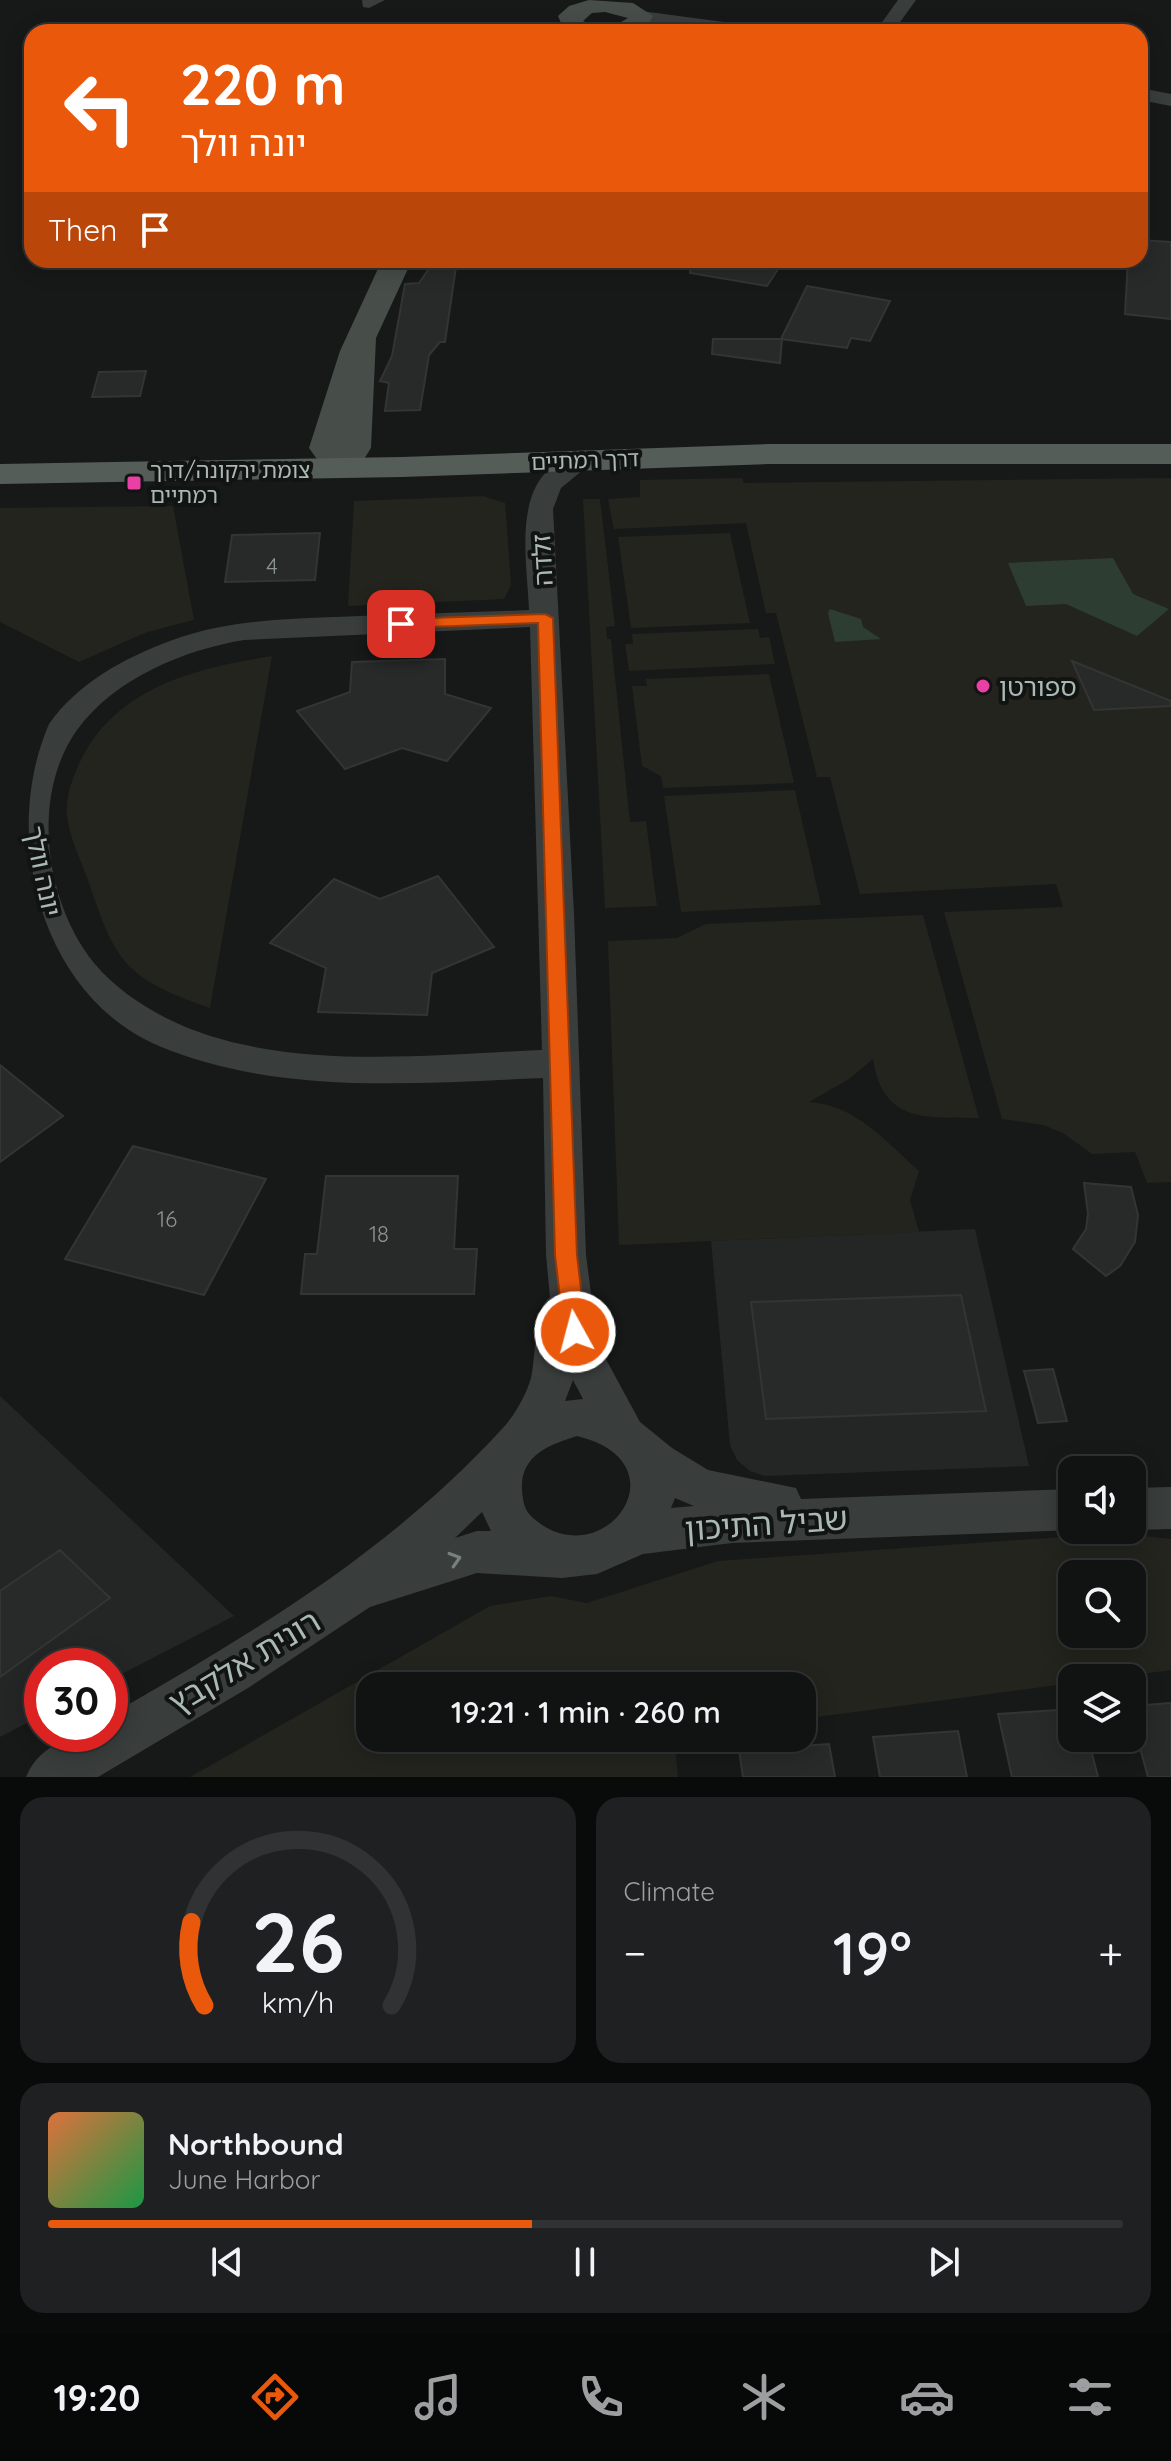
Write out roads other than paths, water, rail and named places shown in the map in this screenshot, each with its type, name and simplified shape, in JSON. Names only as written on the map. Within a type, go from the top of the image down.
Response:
[{"type":"main road","name":"דרך רמתיים","points":[[0,474],[341,455],[1171,431]]},
{"type":"main road","name":"דרך רמתיים","points":[[0,454],[341,455],[582,460],[769,454],[1171,454]]},
{"type":"street","points":[[550,0],[587,24]]},
{"type":"street","points":[[890,24],[907,0]]},
{"type":"street","points":[[592,24],[612,6],[641,16],[698,24]]},
{"type":"street","points":[[637,24],[641,16]]},
{"type":"street","points":[[1148,96],[1171,100]]},
{"type":"street","points":[[341,455],[362,340],[394,268]]},
{"type":"street","name":"זלדה","points":[[582,460],[549,484],[539,509],[562,1063],[566,1255],[575,1332],[582,1355],[632,1440]]},
{"type":"street","name":"יונה וולך","points":[[545,618],[285,628],[239,633],[185,646],[139,665],[96,691],[61,729],[39,772],[30,807],[31,836],[38,878],[59,940],[81,972],[107,997],[149,1026],[185,1041],[240,1056],[287,1063],[403,1068],[562,1063]]},
{"type":"street","name":"זלדה","points":[[508,1451],[542,1410],[553,1387],[566,1255]]},
{"type":"street","points":[[577,1417],[602,1421],[632,1440],[653,1483],[644,1519],[632,1534],[611,1549],[587,1557],[560,1556],[540,1550],[524,1540],[506,1518],[497,1492],[508,1451],[530,1429],[553,1420],[577,1417]]},
{"type":"street","name":"שביל התיכון","points":[[632,1440],[660,1468],[684,1482],[730,1498],[900,1514]]},
{"type":"street","name":"רונית אלקבץ","points":[[51,1777],[355,1594],[467,1500],[508,1451]]},
{"type":"street","points":[[1146,1509],[1171,1508]]},
{"type":"street","name":"שביל התיכון","points":[[632,1534],[732,1522],[1058,1510]]},
{"type":"street","name":"רונית אלקבץ","points":[[355,1594],[477,1552],[560,1556]]},
{"type":"place","name":"צומת ירקונה/דרך רמתיים","points":[[134,483]]},
{"type":"place","name":"ספורטן","points":[[983,686]]}]
